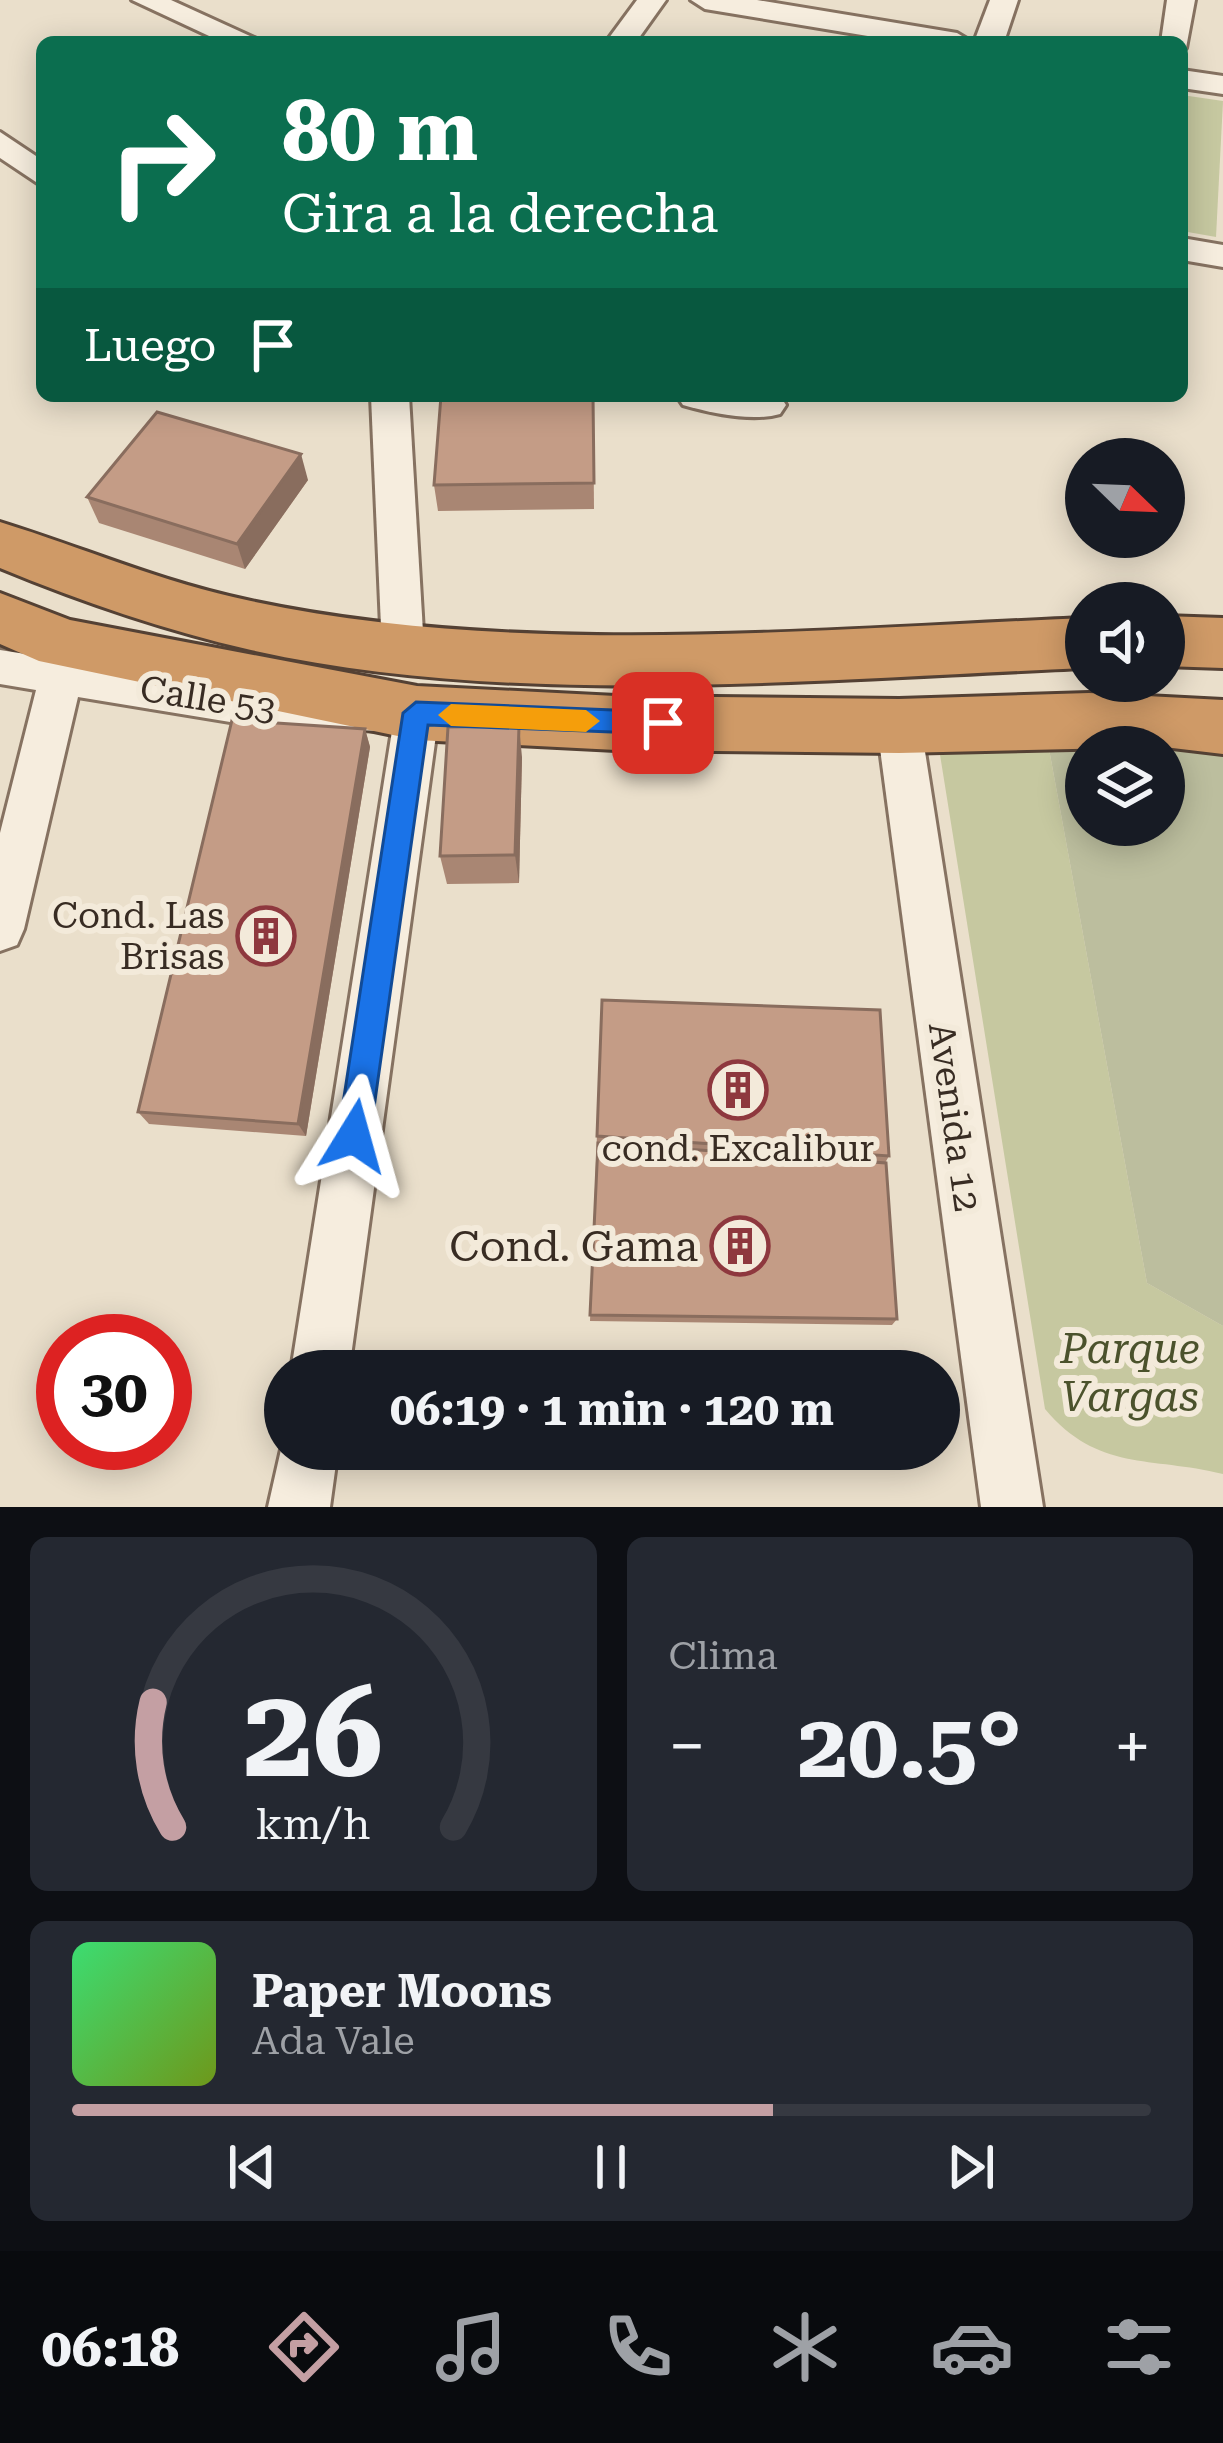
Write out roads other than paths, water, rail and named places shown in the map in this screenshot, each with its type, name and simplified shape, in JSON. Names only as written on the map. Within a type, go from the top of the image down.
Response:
[{"type":"highway","points":[[0,544],[52,569],[216,616],[403,649],[597,657],[1065,644]]},
{"type":"highway","points":[[0,617],[61,643],[416,713],[616,723],[899,726],[1089,720],[1223,727]]},
{"type":"highway","points":[[1185,641],[1223,644]]},
{"type":"street","points":[[146,0],[233,36]]},
{"type":"street","points":[[625,36],[652,0]]},
{"type":"street","points":[[705,0],[921,36]]},
{"type":"street","points":[[991,36],[1004,0]]},
{"type":"street","points":[[1178,36],[1181,0]]},
{"type":"street","points":[[1188,80],[1223,85]]},
{"type":"street","points":[[0,142],[36,171]]},
{"type":"street","points":[[1188,250],[1223,256]]},
{"type":"street","points":[[389,402],[403,649]]},
{"type":"street","points":[[743,402],[767,405]]},
{"type":"street","name":"Calle 53","points":[[0,668],[62,674],[267,710],[416,713]]},
{"type":"street","points":[[0,929],[62,674]]},
{"type":"street","points":[[323,1350],[416,713]]},
{"type":"street","name":"Avenida 12","points":[[899,726],[1012,1507]]},
{"type":"street","points":[[299,1507],[305,1470]]},
{"type":"place","name":"Cond. Las Brisas","points":[[266,936]]},
{"type":"place","name":"cond. Excalibur","points":[[738,1090]]},
{"type":"place","name":"Cond. Gama","points":[[740,1246]]},
{"type":"park label","name":"Parque Vargas","points":[[1130,1372]]}]
